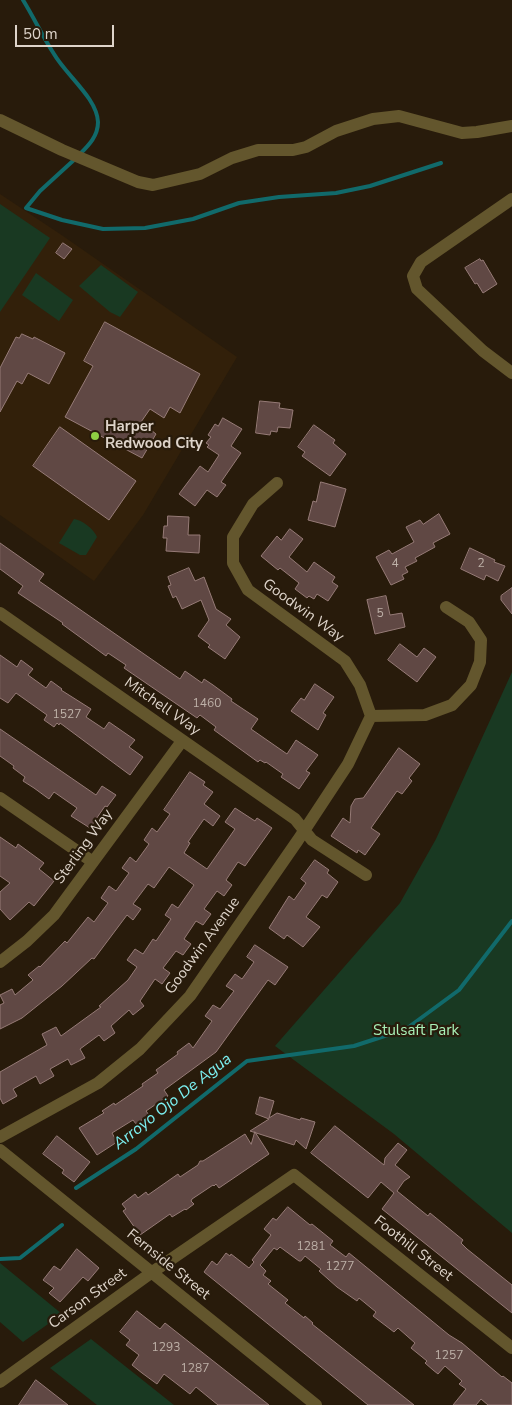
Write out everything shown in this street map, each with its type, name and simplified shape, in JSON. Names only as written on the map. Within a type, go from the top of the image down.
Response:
[{"type":"street","points":[[0,120],[62,150],[138,182],[153,185],[200,174],[232,158],[258,150],[293,150],[306,147],[336,131],[373,119],[398,116],[462,133],[512,126]]},
{"type":"street","points":[[512,199],[421,262],[413,276],[417,289],[483,351],[512,373]]},
{"type":"street","name":"Goodwin Way","points":[[277,483],[253,504],[233,537],[233,564],[248,590],[345,661],[360,685],[370,716]]},
{"type":"street","points":[[370,716],[426,715],[452,705],[471,685],[480,662],[481,640],[469,622],[446,607]]},
{"type":"street","name":"Mitchell Way","points":[[0,613],[295,819],[312,840],[366,875]]},
{"type":"street","name":"Goodwin Avenue","points":[[0,1137],[98,1083],[140,1049],[190,996],[348,764],[370,716]]},
{"type":"street","name":"Sterling Way","points":[[0,962],[27,942],[54,915],[182,741]]},
{"type":"street","points":[[0,798],[93,862]]},
{"type":"street","name":"Fernside Street","points":[[0,1150],[316,1405]]},
{"type":"street","name":"Carson Street","points":[[0,1382],[151,1273],[294,1175]]},
{"type":"street","name":"Foothill Street","points":[[294,1175],[512,1348]]},
{"type":"shaded area","name":"Harper Redwood City","points":[[0,194],[237,357],[143,515],[94,581],[0,515]]},
{"type":"green space","points":[[0,204],[50,238],[0,312]]},
{"type":"green space","points":[[101,265],[138,292],[120,317],[110,312],[79,286]]},
{"type":"green space","points":[[36,273],[73,300],[59,321],[22,295]]},
{"type":"green space","points":[[74,519],[87,525],[97,537],[86,555],[80,555],[59,543]]},
{"type":"green space","name":"Stulsaft Park","points":[[512,672],[512,1233],[394,1134],[275,1046],[400,903],[436,839]]},
{"type":"green space","points":[[0,1263],[62,1314],[23,1342],[0,1322]]},
{"type":"green space","points":[[91,1339],[174,1405],[97,1405],[50,1368]]},
{"type":"building","points":[[63,243],[72,249],[64,259],[56,253]]},
{"type":"building","points":[[480,259],[481,261],[483,260],[497,284],[483,293],[465,268]]},
{"type":"building","points":[[105,322],[200,374],[180,413],[170,407],[164,418],[150,409],[141,422],[156,434],[142,458],[65,417],[93,366],[84,361]]},
{"type":"building","points":[[22,334],[33,339],[34,337],[65,353],[49,384],[28,373],[22,384],[17,381],[0,412],[0,368],[16,337],[19,338]]},
{"type":"building","points":[[260,401],[280,403],[279,408],[293,410],[290,428],[278,427],[277,432],[271,431],[270,435],[256,433]]},
{"type":"building","points":[[223,418],[242,429],[231,446],[241,453],[221,482],[226,485],[217,497],[207,490],[195,506],[179,494],[200,466],[208,472],[219,455],[207,447],[209,445],[206,443],[211,437],[208,435],[215,424],[218,426]]},
{"type":"building","points":[[314,425],[335,440],[333,443],[346,454],[330,476],[302,456],[305,452],[298,447]]},
{"type":"building","points":[[60,427],[136,481],[109,520],[33,466]]},
{"type":"building","points":[[321,482],[346,489],[335,527],[308,520],[313,501],[316,502]]},
{"type":"building","points":[[439,514],[450,534],[433,543],[435,547],[415,558],[417,561],[405,567],[408,572],[402,575],[404,579],[391,585],[376,557],[389,550],[392,554],[414,542],[406,527],[420,520],[423,524]]},
{"type":"building","points":[[168,516],[189,517],[188,535],[200,535],[199,553],[166,551],[167,538],[163,538],[164,526],[167,526]]},
{"type":"building","points":[[290,529],[303,539],[289,557],[307,572],[314,562],[335,577],[332,582],[338,586],[328,601],[317,594],[314,599],[309,596],[307,598],[295,589],[299,583],[280,568],[278,570],[261,556],[277,536],[281,540]]},
{"type":"building","points":[[0,543],[44,574],[39,581],[180,679],[185,671],[202,683],[204,679],[213,685],[232,699],[231,701],[258,719],[251,729],[287,754],[296,740],[318,755],[306,771],[310,773],[299,789],[281,777],[283,774],[266,762],[260,760],[258,762],[214,730],[216,727],[200,715],[197,718],[124,668],[126,665],[108,653],[106,656],[63,623],[18,593],[23,586],[0,569]]},
{"type":"building","points":[[470,548],[505,566],[498,581],[486,575],[484,580],[461,569]]},
{"type":"building","points":[[189,568],[195,581],[204,577],[216,609],[231,619],[226,625],[240,637],[225,659],[208,647],[210,645],[198,636],[209,620],[201,600],[182,609],[176,596],[173,598],[168,586],[171,585],[168,577]]},
{"type":"building","points":[[512,588],[512,614],[501,600],[501,596]]},
{"type":"building","points":[[386,596],[390,615],[402,613],[405,627],[375,634],[367,600]]},
{"type":"building","points":[[400,644],[417,657],[424,648],[436,657],[417,682],[388,660]]},
{"type":"building","points":[[0,655],[17,667],[21,660],[33,669],[28,675],[46,688],[51,681],[61,690],[91,709],[86,717],[104,729],[109,722],[135,740],[129,747],[143,757],[130,775],[60,723],[59,725],[57,723],[54,727],[44,720],[47,715],[16,693],[8,703],[0,698]]},
{"type":"building","points":[[315,684],[334,697],[323,713],[326,715],[318,730],[291,711],[301,698],[304,700]]},
{"type":"building","points":[[0,729],[96,795],[102,786],[116,795],[107,807],[105,806],[90,828],[71,816],[77,808],[54,792],[49,799],[23,781],[25,777],[0,756]]},
{"type":"building","points":[[399,748],[420,764],[409,778],[412,781],[402,794],[397,791],[371,828],[380,834],[365,855],[358,850],[357,853],[331,836],[343,818],[350,823],[351,806],[355,799],[363,798]]},
{"type":"building","points":[[190,772],[205,782],[203,785],[213,792],[204,804],[220,816],[213,826],[204,819],[188,842],[190,843],[184,853],[207,869],[235,829],[225,822],[235,808],[255,821],[257,818],[272,828],[245,866],[238,862],[226,880],[232,885],[224,896],[217,891],[204,909],[211,914],[203,925],[196,921],[184,939],[191,944],[183,955],[176,951],[163,968],[170,973],[162,984],[155,979],[140,1001],[144,1006],[133,1015],[129,1010],[111,1026],[115,1033],[104,1041],[99,1035],[80,1049],[85,1058],[71,1065],[68,1059],[50,1069],[54,1076],[40,1084],[36,1076],[13,1089],[17,1096],[3,1104],[0,1098],[0,1072],[47,1045],[42,1034],[56,1027],[61,1036],[101,1007],[99,1006],[128,980],[137,967],[127,960],[135,949],[143,954],[153,939],[156,941],[171,919],[165,915],[172,904],[178,908],[194,885],[169,867],[154,888],[148,884],[133,904],[141,909],[133,920],[127,915],[94,959],[92,958],[62,986],[22,1018],[0,1029],[0,1005],[4,1003],[0,995],[12,989],[15,995],[33,980],[28,975],[40,967],[65,941],[67,943],[88,917],[94,922],[108,903],[101,898],[109,886],[116,891],[129,873],[122,868],[130,857],[136,862],[149,844],[144,840],[152,828],[157,832],[170,814],[164,810]]},
{"type":"building","points":[[0,837],[16,848],[18,844],[44,863],[39,869],[54,881],[34,906],[29,902],[10,920],[0,909],[0,892],[10,883],[0,876]]},
{"type":"building","points":[[315,860],[329,870],[327,873],[338,882],[327,898],[322,895],[306,917],[320,927],[303,947],[287,935],[284,939],[269,928],[289,896],[294,900],[306,883],[301,879]]},
{"type":"building","points":[[255,945],[288,967],[275,985],[268,980],[216,1052],[164,1090],[168,1096],[146,1111],[149,1115],[136,1124],[133,1120],[112,1133],[117,1142],[97,1155],[79,1128],[104,1113],[102,1111],[114,1103],[115,1105],[143,1086],[142,1084],[158,1073],[156,1070],[178,1054],[177,1052],[189,1043],[193,1048],[212,1021],[205,1016],[213,1005],[220,1009],[234,991],[226,986],[235,974],[242,979],[254,962],[247,957]]},
{"type":"building","points":[[260,1097],[274,1101],[269,1118],[277,1113],[300,1120],[301,1118],[315,1122],[306,1149],[296,1140],[294,1145],[250,1131],[269,1119],[256,1114]]},
{"type":"building","points":[[335,1126],[384,1165],[385,1158],[398,1143],[407,1150],[395,1165],[410,1177],[404,1181],[397,1191],[428,1216],[430,1213],[463,1240],[461,1243],[467,1249],[512,1285],[512,1313],[382,1209],[394,1193],[381,1182],[368,1198],[311,1153]]},
{"type":"building","points":[[255,1132],[269,1154],[219,1188],[216,1184],[213,1185],[192,1199],[191,1201],[194,1204],[186,1210],[172,1217],[170,1214],[140,1235],[123,1211],[126,1209],[122,1204],[135,1194],[138,1198],[146,1192],[148,1195],[178,1174],[180,1177],[198,1165],[200,1161],[203,1161],[245,1134],[251,1144]]},
{"type":"building","points":[[57,1136],[90,1162],[74,1182],[62,1173],[64,1170],[43,1154]]},
{"type":"building","points":[[288,1207],[333,1241],[330,1245],[346,1257],[349,1253],[449,1335],[462,1343],[502,1377],[512,1383],[512,1405],[488,1405],[481,1399],[476,1405],[453,1405],[466,1389],[459,1384],[462,1381],[445,1366],[438,1374],[425,1363],[427,1361],[411,1348],[415,1343],[398,1328],[394,1332],[373,1316],[376,1312],[359,1298],[357,1301],[337,1287],[319,1271],[321,1269],[305,1256],[299,1261],[280,1247],[277,1250],[274,1248],[260,1265],[266,1271],[263,1275],[271,1281],[268,1284],[288,1300],[285,1303],[304,1318],[305,1316],[312,1324],[414,1405],[368,1405],[204,1272],[212,1261],[217,1265],[226,1253],[230,1256],[231,1254],[249,1268],[254,1262],[252,1260],[271,1235],[264,1229],[273,1218],[276,1220]]},
{"type":"building","points":[[77,1249],[99,1268],[88,1281],[83,1277],[60,1302],[49,1293],[54,1288],[43,1280],[54,1266],[60,1270]]},
{"type":"building","points":[[137,1311],[160,1329],[165,1323],[269,1405],[218,1405],[196,1387],[190,1394],[164,1374],[157,1384],[132,1365],[139,1355],[126,1345],[130,1340],[120,1332]]},
{"type":"building","points":[[36,1380],[68,1405],[19,1405]]},
{"type":"waterway","points":[[23,0],[59,62],[87,95],[96,113],[98,127],[95,136],[80,154]]},
{"type":"waterway","points":[[75,159],[40,191],[26,208],[62,220],[103,229],[145,228],[193,219],[239,203],[279,197],[336,193],[370,186],[441,163]]},
{"type":"waterway","name":"Arroyo Ojo De Agua","points":[[76,1188],[136,1149],[247,1061],[354,1046],[406,1029],[459,990],[512,921]]},
{"type":"waterway","name":"Arroyo Ojo De Agua","points":[[0,1259],[20,1258],[62,1225]]},
{"type":"place","name":"Harper Redwood City","points":[[95,436]]}]
